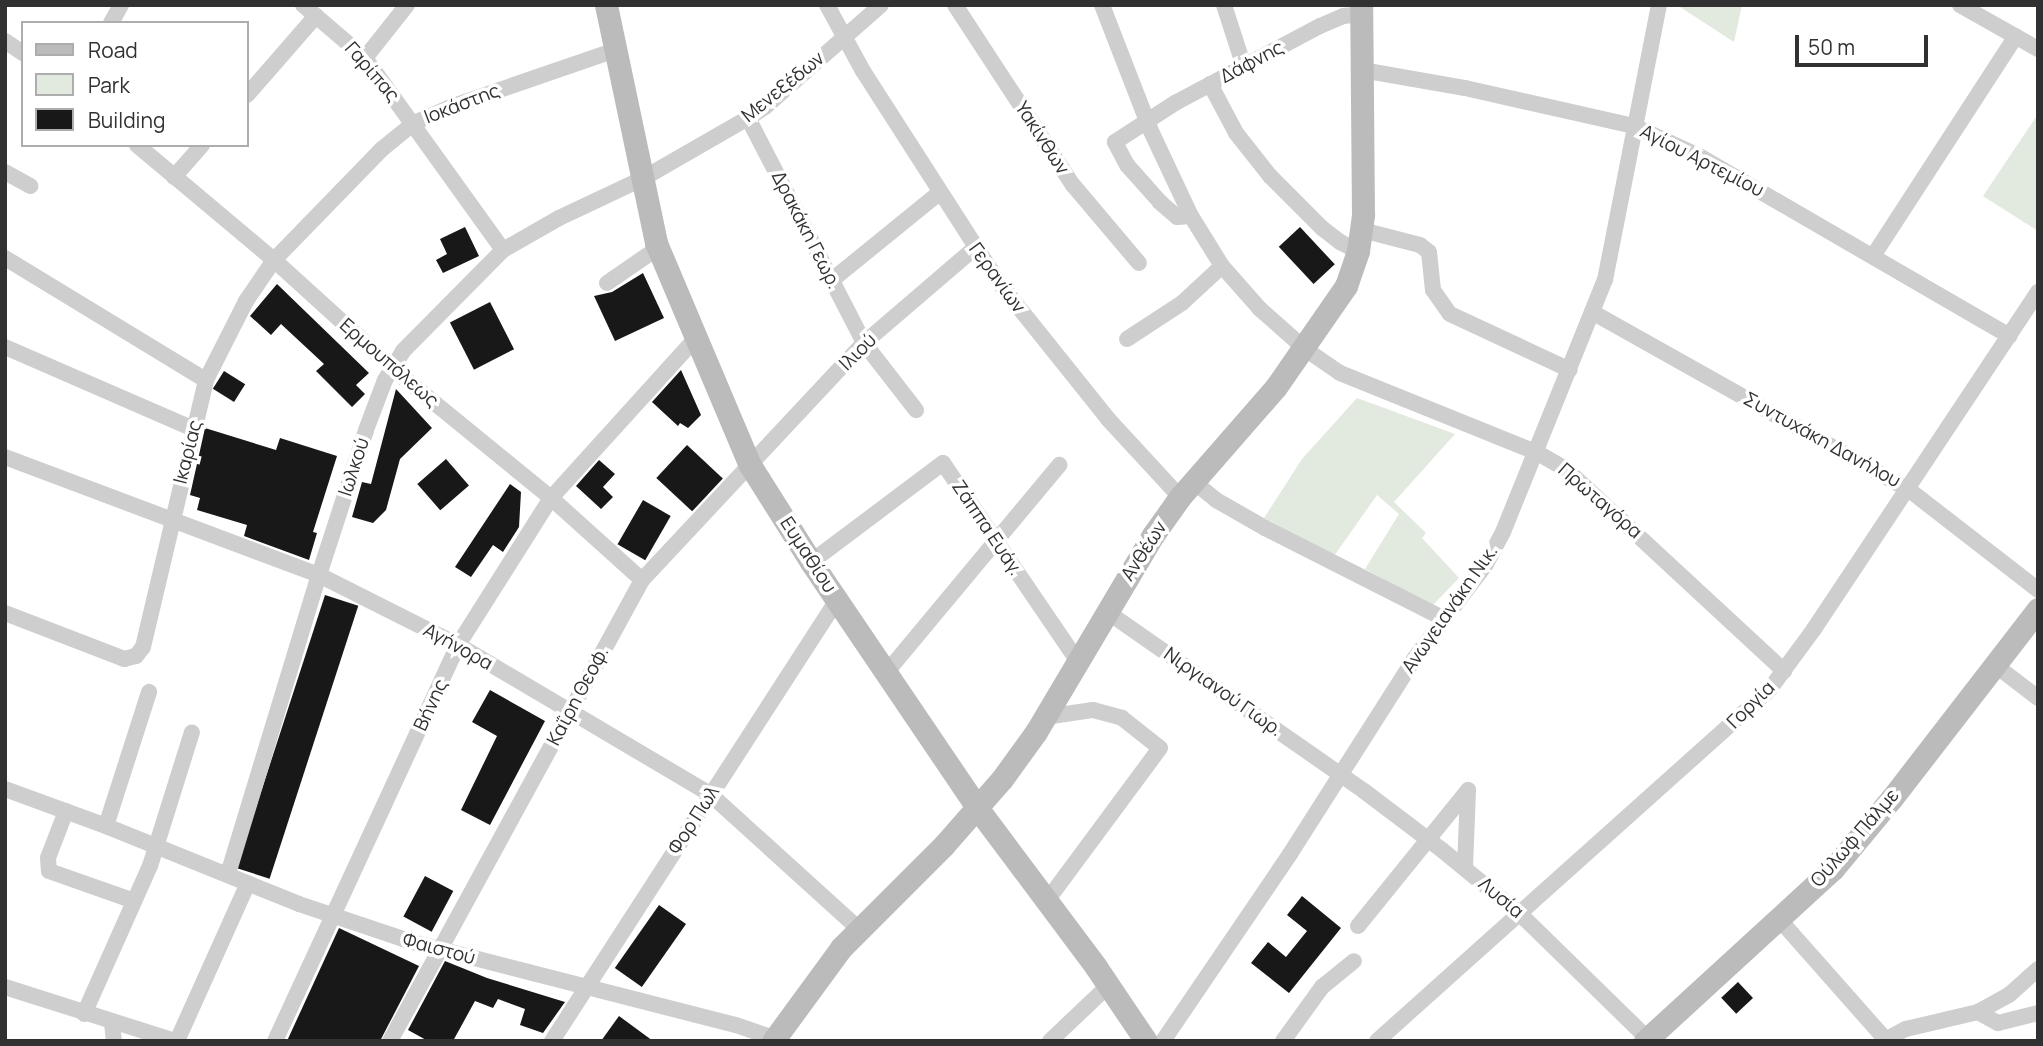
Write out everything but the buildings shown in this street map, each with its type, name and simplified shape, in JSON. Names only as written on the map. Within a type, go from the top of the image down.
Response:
[{"type":"street","points":[[112,21],[121,5]]},
{"type":"street","name":"Γαρίπας","points":[[303,5],[365,58],[503,250]]},
{"type":"street","points":[[365,58],[407,5]]},
{"type":"street","name":"Ευμαθίου","points":[[607,5],[658,248],[750,465],[811,562],[978,809],[1109,985],[1146,1041]]},
{"type":"street","name":"Γερανίων","points":[[827,5],[842,37],[975,248],[1108,419],[1187,490],[1216,500],[1444,620]]},
{"type":"street","name":"Μενεξέδων","points":[[642,179],[765,107],[881,5]]},
{"type":"street","name":"Υακίνθων","points":[[955,5],[1073,185],[1139,263]]},
{"type":"street","name":"Πρωταγόρα","points":[[1102,5],[1147,120],[1191,216],[1222,266],[1260,309],[1305,349],[1360,383],[1536,452],[1567,470],[1593,490],[1784,671]]},
{"type":"street","points":[[1224,5],[1244,66]]},
{"type":"street","name":"Ανωγειανάκη Νικ.","points":[[1163,1041],[1290,855],[1414,659],[1495,548],[1605,280],[1659,5]]},
{"type":"street","points":[[1960,5],[2038,49]]},
{"type":"street","name":"Δάφνης","points":[[1191,216],[1180,218],[1170,211],[1117,150],[1115,142],[1147,120],[1210,84],[1333,20],[1361,10]]},
{"type":"street","name":"Ανθέων","points":[[777,1040],[820,974],[859,929],[978,809],[1045,717],[1139,555],[1187,490],[1251,419],[1305,349],[1346,286],[1360,240],[1361,10]]},
{"type":"street","points":[[248,93],[316,16]]},
{"type":"street","points":[[1873,256],[2016,36]]},
{"type":"street","points":[[5,41],[21,52]]},
{"type":"street","name":"Ιοκάστης","points":[[274,260],[382,149],[414,123],[453,106],[616,50]]},
{"type":"street","name":"Αγίου Αρτεμίου","points":[[1362,70],[1465,88],[1634,126],[1699,156],[2010,336]]},
{"type":"street","points":[[1210,84],[1236,133],[1270,176],[1332,236],[1420,246],[1429,252],[1433,267],[1433,290],[1450,314],[1570,370]]},
{"type":"street","name":"Δρακάκη Γεωρ.","points":[[748,118],[864,343],[916,410]]},
{"type":"street","name":"Ερμουπόλεως","points":[[139,147],[274,260],[391,367],[551,498],[642,580]]},
{"type":"street","points":[[174,177],[200,147]]},
{"type":"street","points":[[5,172],[30,186]]},
{"type":"street","name":"Ιωλκού","points":[[228,874],[319,575],[370,420],[391,367],[417,334],[503,250],[559,218],[642,179]]},
{"type":"street","points":[[832,280],[939,193]]},
{"type":"street","points":[[607,283],[658,248]]},
{"type":"street","name":"Ιλιού","points":[[750,465],[864,343],[975,248]]},
{"type":"street","points":[[5,258],[206,380]]},
{"type":"street","name":"Ικαρίας","points":[[5,613],[124,659],[136,656],[143,646],[206,380],[240,312],[274,260]]},
{"type":"street","points":[[1127,339],[1182,303],[1222,266]]},
{"type":"street","name":"Γοργία","points":[[1377,1041],[1741,718],[1784,671],[2038,292]]},
{"type":"street","name":"Συντυχάκη Δανήλου","points":[[1592,312],[1908,489],[2038,590]]},
{"type":"street","name":"Βήνης","points":[[275,1041],[458,646],[551,498],[695,339]]},
{"type":"street","points":[[5,347],[194,429]]},
{"type":"street","name":"Αγήνορα","points":[[6,461],[319,575],[458,646],[710,794],[859,929]]},
{"type":"street","name":"Ζάππα Ευάγ.","points":[[811,562],[943,463],[1077,660]]},
{"type":"street","name":"Καΐρη Θεοφ.","points":[[390,1041],[642,580],[750,465]]},
{"type":"street","points":[[886,673],[998,542],[1059,465]]},
{"type":"street","name":"Φορ Πωλ","points":[[552,1041],[837,600]]},
{"type":"street","name":"Ούλωφ Πάλμε","points":[[1646,1039],[1827,875],[1860,838],[2038,609]]},
{"type":"street","name":"Νιργιανού Γιωρ.","points":[[1106,611],[1340,775]]},
{"type":"street","points":[[1995,665],[2038,698]]},
{"type":"street","points":[[106,826],[149,692]]},
{"type":"street","points":[[1045,717],[1093,710],[1122,718],[1160,748],[1046,902]]},
{"type":"street","points":[[84,1014],[157,846],[192,732]]},
{"type":"street","name":"Λυσία","points":[[1340,775],[1427,838],[1521,915],[1646,1039]]},
{"type":"street","name":"Φαιστού","points":[[5,789],[332,916],[439,949],[777,1040]]},
{"type":"street","points":[[1358,926],[1468,790],[1465,868]]},
{"type":"street","points":[[66,811],[48,858],[49,871],[134,901]]},
{"type":"street","points":[[5,987],[112,1023],[176,1041],[248,883]]},
{"type":"street","points":[[1779,919],[1884,1040],[1906,1030],[1978,1012],[2009,995],[2038,969]]},
{"type":"street","points":[[1283,1041],[1322,987],[1354,961]]},
{"type":"street","points":[[1050,1041],[1109,985]]},
{"type":"street","points":[[1978,1012],[1998,1023],[2023,1019],[2038,1013]]},
{"type":"street","points":[[112,1023],[114,1041]]},
{"type":"green space","points":[[1677,5],[1742,5],[1734,42]]},
{"type":"green space","points":[[2038,114],[2038,231],[1983,196]]},
{"type":"green space","points":[[1357,398],[1455,434],[1394,502],[1426,533],[1422,538],[1459,578],[1432,606],[1365,569],[1399,514],[1377,495],[1334,556],[1264,518],[1302,459]]}]
